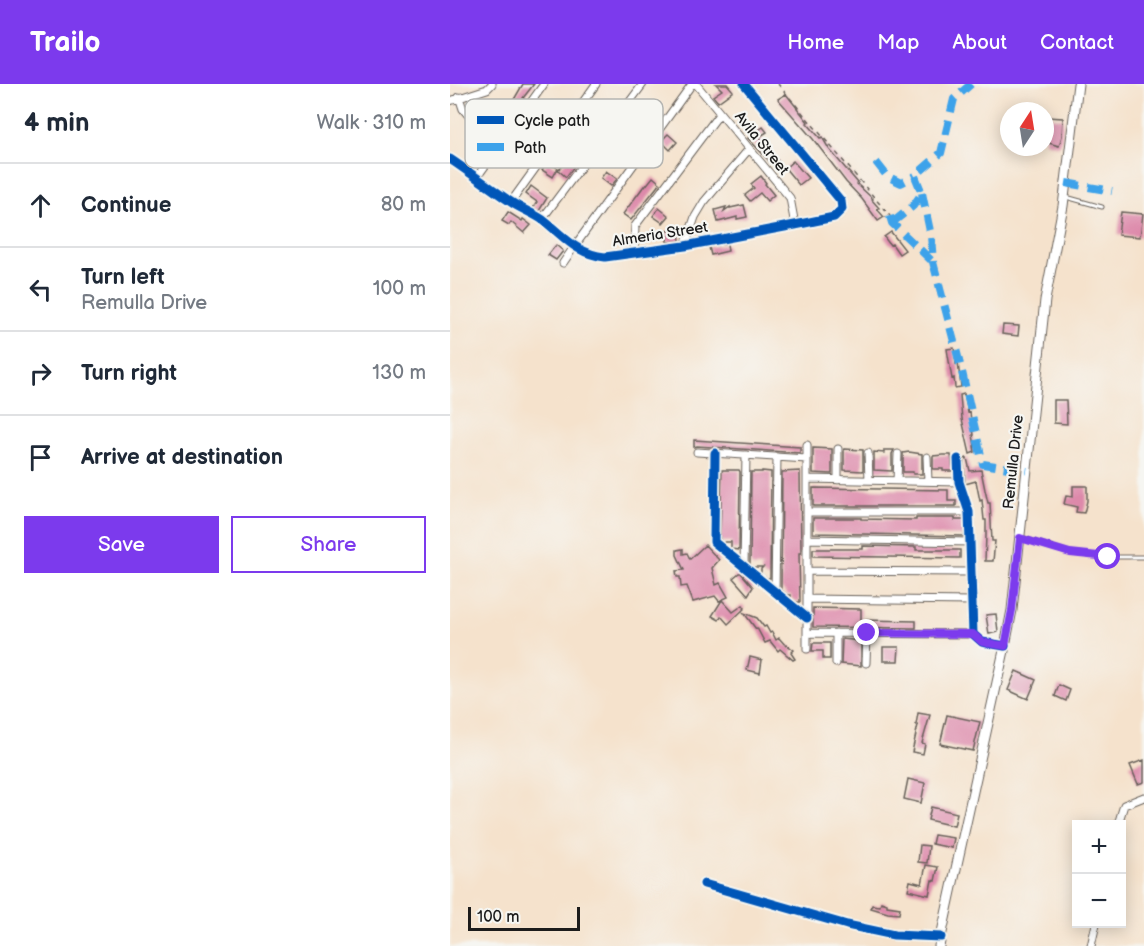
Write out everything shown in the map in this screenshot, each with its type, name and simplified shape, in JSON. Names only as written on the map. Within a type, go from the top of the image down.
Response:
[{"type":"main road","name":"Remulla Drive","points":[[940,941],[1012,610],[1045,300],[1064,196],[1078,84]]},
{"type":"street","points":[[450,101],[492,84]]},
{"type":"street","points":[[533,99],[544,84]]},
{"type":"street","points":[[585,99],[596,84]]},
{"type":"street","points":[[632,99],[643,84]]},
{"type":"street","points":[[663,126],[694,84]]},
{"type":"street","name":"Avila Street","points":[[694,84],[790,198],[795,225]]},
{"type":"street","name":"Almeria Street","points":[[450,159],[512,202],[542,219],[574,247],[592,256],[604,257],[685,246],[834,216],[842,209],[841,201],[744,84]]},
{"type":"street","points":[[459,98],[465,111]]},
{"type":"street","points":[[634,252],[635,226],[720,113]]},
{"type":"street","points":[[685,246],[695,217],[704,202],[749,150]]},
{"type":"street","points":[[477,177],[483,168]]},
{"type":"street","points":[[512,202],[536,168]]},
{"type":"street","points":[[542,219],[580,168]]},
{"type":"street","points":[[563,263],[632,168]]},
{"type":"street","points":[[807,445],[807,649]]},
{"type":"street","points":[[837,449],[838,480]]},
{"type":"street","points":[[697,452],[807,459]]},
{"type":"street","points":[[715,453],[714,542],[807,618]]},
{"type":"street","points":[[868,453],[868,480]]},
{"type":"street","points":[[897,481],[898,454]]},
{"type":"street","points":[[744,567],[746,455]]},
{"type":"street","points":[[776,593],[777,457]]},
{"type":"street","points":[[927,457],[927,481]]},
{"type":"street","points":[[958,459],[959,482],[969,512],[973,634]]},
{"type":"street","points":[[807,479],[959,482]]},
{"type":"street","points":[[807,512],[969,512]]},
{"type":"street","points":[[807,539],[970,542]]},
{"type":"street","points":[[807,571],[971,572]]},
{"type":"street","points":[[807,599],[972,601]]},
{"type":"street","points":[[807,633],[973,634],[982,642],[1005,646]]},
{"type":"street","points":[[836,633],[836,663]]},
{"type":"street","points":[[866,663],[867,633]]},
{"type":"street","points":[[1120,820],[1124,805],[1144,797]]},
{"type":"street","points":[[704,885],[847,925],[894,935],[940,941]]},
{"type":"street","points":[[1091,946],[1095,928]]},
{"type":"lane","points":[[1064,196],[1102,207]]},
{"type":"lane","points":[[1020,538],[1070,553],[1108,557],[1144,557]]},
{"type":"path","points":[[778,84],[890,216]]},
{"type":"building","points":[[523,84],[534,84],[524,99],[514,99]]},
{"type":"building","points":[[716,84],[727,84],[733,91],[718,102],[713,96],[722,90]]},
{"type":"building","points":[[786,94],[857,184],[873,199],[879,208],[877,209],[884,217],[878,221],[778,99]]},
{"type":"building","points":[[1054,117],[1063,118],[1059,146],[1054,145]]},
{"type":"building","points":[[763,127],[767,132],[759,137],[779,162],[777,165],[771,163],[748,138]]},
{"type":"building","points":[[668,134],[677,142],[670,150],[663,143],[663,139]]},
{"type":"building","points":[[793,161],[808,178],[799,185],[785,168]]},
{"type":"building","points":[[543,168],[558,168],[553,177],[542,170]]},
{"type":"building","points":[[560,168],[573,168],[566,177],[558,170]]},
{"type":"building","points":[[606,171],[617,179],[611,186],[601,178]]},
{"type":"building","points":[[761,176],[774,195],[767,201],[760,193],[750,201],[745,195],[754,188],[751,184]]},
{"type":"building","points":[[653,177],[660,183],[631,220],[623,214]]},
{"type":"building","points":[[531,186],[547,198],[539,211],[533,208],[537,202],[526,194]]},
{"type":"building","points":[[744,205],[747,217],[718,222],[715,210],[726,207],[724,211],[730,207]]},
{"type":"building","points":[[659,208],[669,216],[663,223],[653,216]]},
{"type":"building","points":[[508,212],[531,225],[524,233],[511,222],[509,225],[502,221]]},
{"type":"building","points":[[1121,212],[1143,214],[1140,237],[1118,235]]},
{"type":"building","points":[[679,230],[680,241],[667,242],[667,231]]},
{"type":"building","points":[[891,232],[905,250],[899,254],[884,237]]},
{"type":"building","points":[[727,244],[728,251],[711,255],[709,247]]},
{"type":"building","points":[[556,245],[563,251],[556,260],[548,255]]},
{"type":"building","points":[[1003,325],[1019,326],[1018,336],[1002,334]]},
{"type":"building","points":[[954,348],[961,387],[955,388],[947,349]]},
{"type":"building","points":[[964,394],[974,435],[975,452],[970,454],[962,419],[960,395]]},
{"type":"building","points":[[1054,400],[1066,400],[1067,424],[1054,423]]},
{"type":"building","points":[[694,440],[800,447],[800,453],[694,447]]},
{"type":"building","points":[[813,448],[832,449],[832,474],[813,473]]},
{"type":"building","points":[[844,449],[863,450],[863,471],[844,470]]},
{"type":"building","points":[[884,450],[894,450],[892,471],[874,470],[874,452],[884,453]]},
{"type":"building","points":[[903,453],[922,454],[922,474],[903,472]]},
{"type":"building","points":[[951,455],[953,471],[933,469],[933,456]]},
{"type":"building","points":[[967,458],[970,471],[981,470],[988,503],[990,503],[992,541],[995,541],[993,561],[985,561],[986,520],[984,520],[982,500],[980,501],[976,481],[965,484],[964,459]]},
{"type":"building","points":[[722,470],[739,470],[740,472],[739,550],[731,549],[731,542],[722,542],[720,539]]},
{"type":"building","points":[[800,471],[800,602],[797,602],[781,589],[782,472]]},
{"type":"building","points":[[751,472],[771,472],[770,578],[761,573],[763,567],[753,567],[750,564]]},
{"type":"building","points":[[1073,486],[1087,486],[1084,513],[1076,512],[1077,507],[1064,504],[1066,496],[1073,497]]},
{"type":"building","points":[[813,488],[948,490],[948,501],[956,501],[956,506],[813,506]]},
{"type":"building","points":[[813,518],[916,520],[916,518],[955,518],[955,520],[964,520],[964,536],[813,533]]},
{"type":"building","points":[[705,545],[719,560],[712,568],[716,585],[720,583],[728,597],[719,601],[715,596],[693,602],[687,586],[681,587],[680,577],[677,577],[676,571],[684,570],[677,550],[683,549],[683,554],[687,553],[690,559]]},
{"type":"building","points":[[863,546],[916,547],[916,550],[960,550],[960,558],[813,556],[813,549],[863,549]]},
{"type":"building","points":[[739,573],[753,587],[748,595],[733,578]]},
{"type":"building","points":[[722,600],[733,612],[743,605],[745,608],[728,624],[721,616],[719,620],[712,616]]},
{"type":"building","points":[[813,608],[861,609],[861,620],[916,621],[916,628],[813,627]]},
{"type":"building","points":[[744,613],[757,618],[770,633],[772,632],[776,640],[779,638],[786,646],[794,650],[791,653],[795,659],[793,660],[780,649],[778,651],[770,641],[765,643],[757,628]]},
{"type":"building","points":[[996,614],[998,632],[989,634],[986,615]]},
{"type":"building","points":[[842,639],[861,641],[861,666],[841,664]]},
{"type":"building","points":[[813,643],[830,643],[830,659],[823,659],[823,651],[812,651]]},
{"type":"building","points":[[883,647],[899,647],[898,661],[883,661]]},
{"type":"building","points":[[750,657],[762,660],[760,673],[747,670]]},
{"type":"building","points":[[1016,671],[1036,680],[1028,699],[1008,690]]},
{"type":"building","points":[[1059,685],[1070,690],[1066,701],[1055,696]]},
{"type":"building","points":[[918,713],[930,715],[922,743],[925,744],[923,754],[912,752],[918,725],[916,725]]},
{"type":"building","points":[[947,715],[980,722],[973,751],[940,744]]},
{"type":"building","points":[[1144,760],[1144,782],[1138,784],[1130,765]]},
{"type":"building","points":[[908,779],[925,783],[921,803],[904,799]]},
{"type":"building","points":[[931,807],[957,813],[954,826],[928,820]]},
{"type":"building","points":[[934,835],[954,838],[952,848],[932,844]]},
{"type":"building","points":[[920,845],[929,846],[927,863],[918,862]]},
{"type":"building","points":[[926,865],[938,867],[929,895],[908,890],[910,881],[922,884]]},
{"type":"building","points":[[881,902],[887,906],[900,908],[899,914],[871,908],[872,905],[880,906]]},
{"type":"marked path","points":[[892,223],[913,206],[922,193],[915,176],[941,153],[954,99],[971,84]]},
{"type":"marked path","points":[[876,162],[887,176],[901,183],[915,176]]},
{"type":"marked path","points":[[1066,183],[1112,191]]},
{"type":"marked path","points":[[922,193],[931,236],[933,262],[983,464],[1027,471]]},
{"type":"marked path","points":[[890,216],[892,223],[933,262]]},
{"type":"cycle path","points":[[450,159],[511,202],[543,220],[578,248],[605,257],[685,246],[834,217],[842,209],[841,201],[744,84]]},
{"type":"cycle path","points":[[715,453],[714,542],[807,618]]},
{"type":"cycle path","points":[[958,459],[959,482],[969,512],[973,634],[982,642],[1005,646]]},
{"type":"cycle path","points":[[704,884],[847,925],[894,935],[941,937]]},
{"type":"route","points":[[867,633],[973,634],[982,642],[1005,646],[1012,610],[1020,538],[1070,553],[1108,557]]}]
